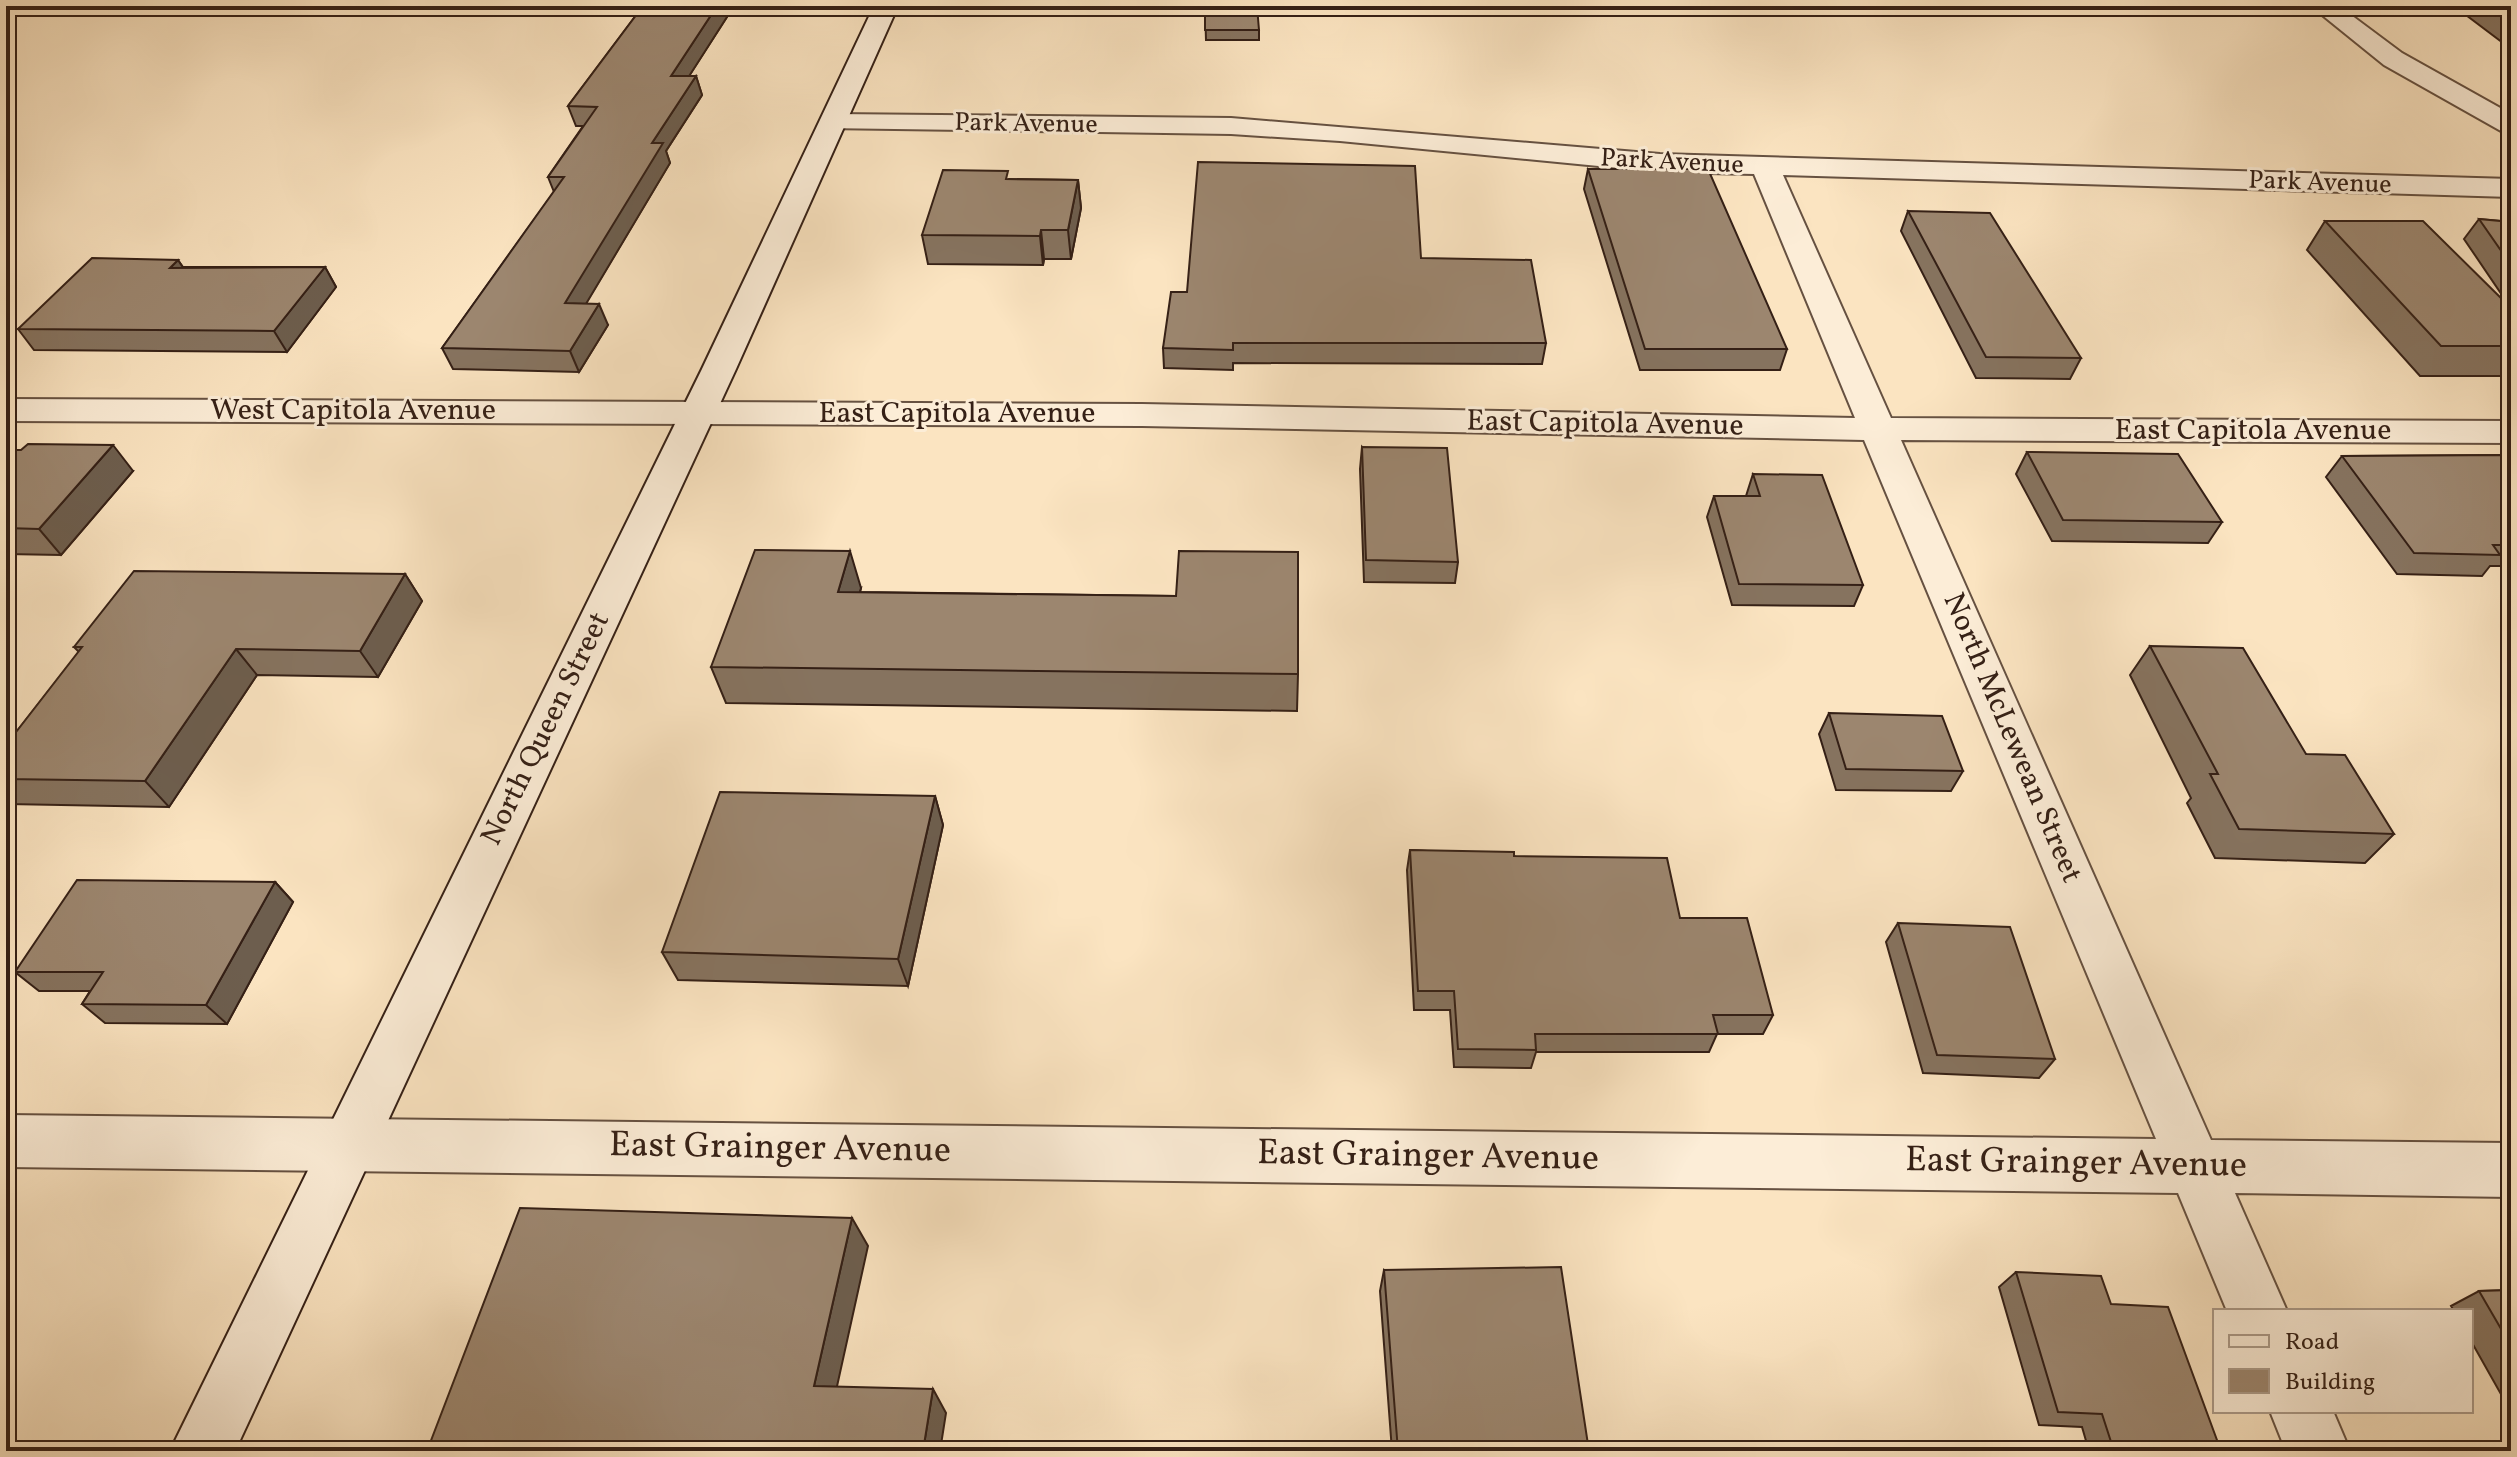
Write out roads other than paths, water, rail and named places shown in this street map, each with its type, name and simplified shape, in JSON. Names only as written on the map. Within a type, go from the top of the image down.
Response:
[{"type":"street","name":"North Queen Street","points":[[202,1451],[346,1144],[699,412],[886,6]]},
{"type":"street","points":[[2323,6],[2393,59],[2511,125]]},
{"type":"street","name":"Park Avenue","points":[[834,122],[1283,128],[1660,163],[2511,188]]},
{"type":"street","name":"North McLewean Street","points":[[1765,167],[1876,429],[1979,657],[2256,1309]]},
{"type":"street","name":"West Capitola Avenue","points":[[6,410],[699,412]]},
{"type":"street","name":"East Capitola Avenue","points":[[699,412],[1158,415],[1876,429],[2511,432]]},
{"type":"street","name":"East Grainger Avenue","points":[[6,1141],[2511,1170]]},
{"type":"street","points":[[2302,1413],[2318,1451]]}]
